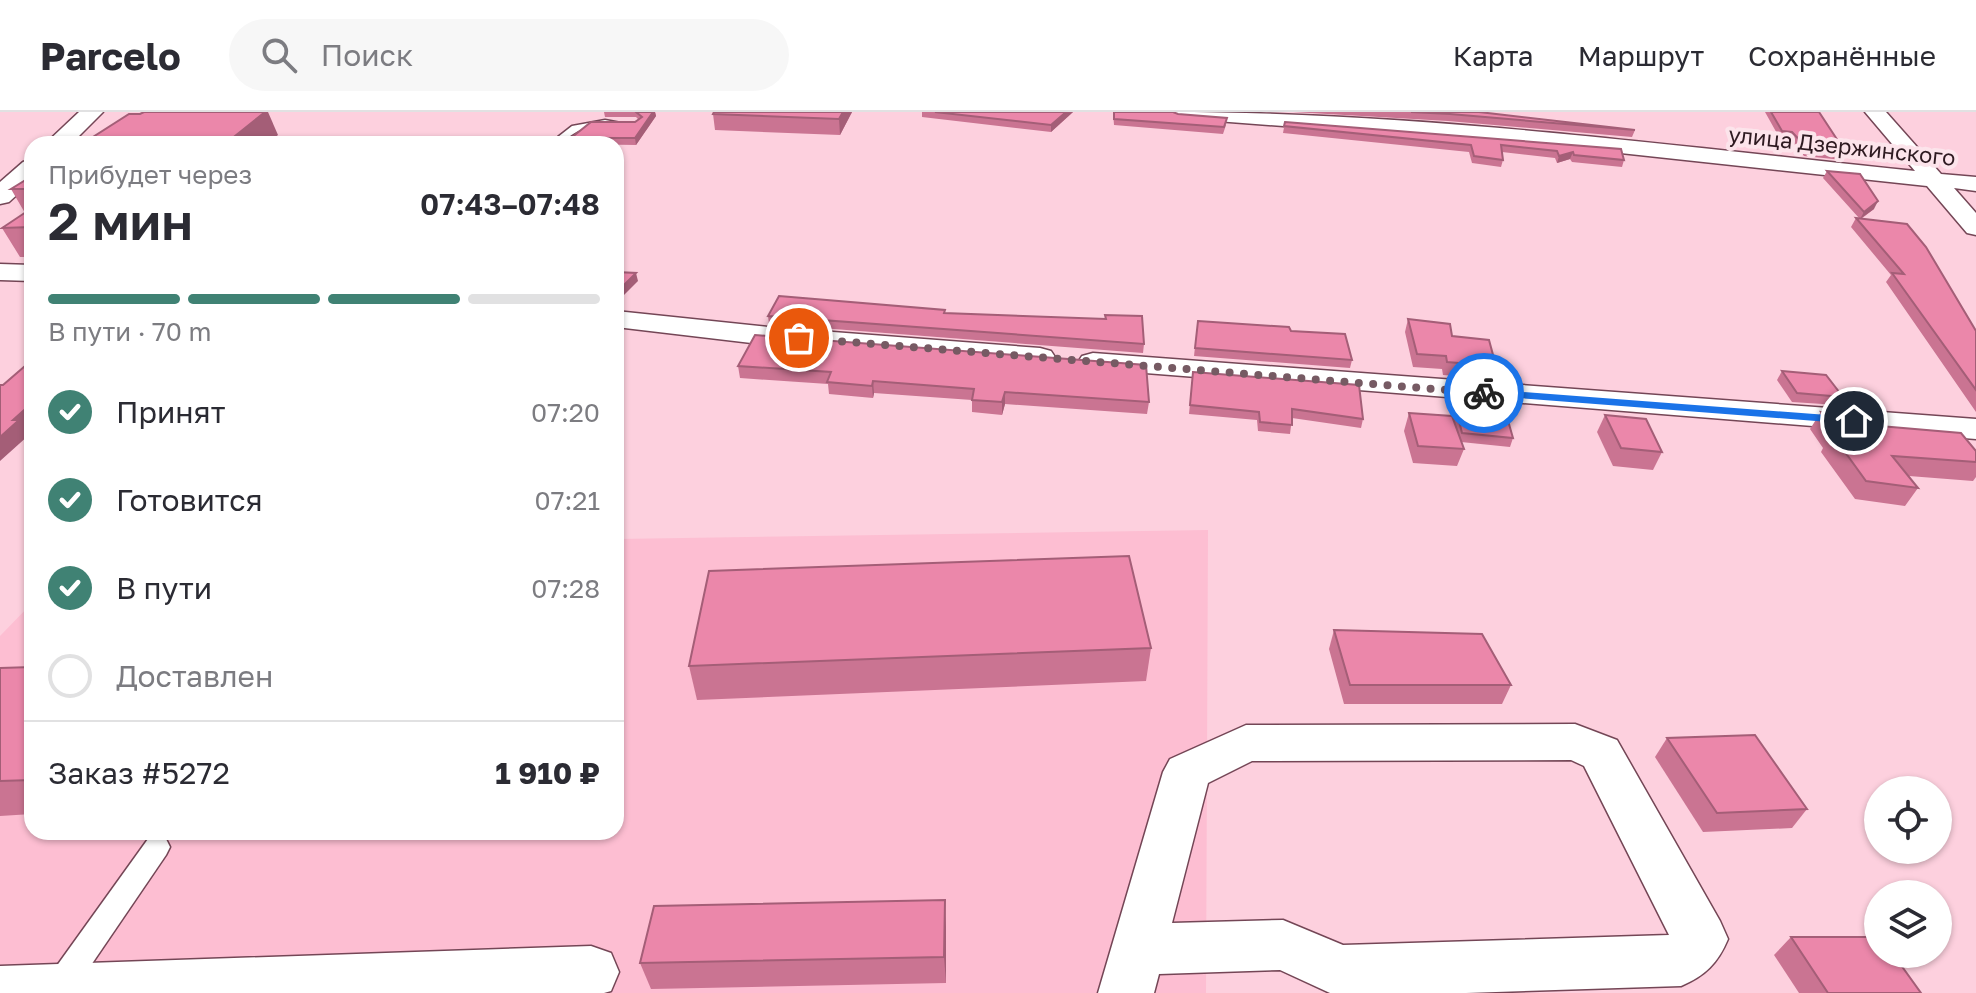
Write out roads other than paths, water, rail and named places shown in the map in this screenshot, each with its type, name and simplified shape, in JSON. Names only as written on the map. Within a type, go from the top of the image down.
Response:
[{"type":"main road","points":[[66,136],[92,112]]},
{"type":"main road","points":[[0,196],[24,174]]},
{"type":"street","name":"улица Дзержинского","points":[[1177,112],[1559,141],[1976,184]]},
{"type":"street","points":[[1875,112],[1976,228]]},
{"type":"street","points":[[0,272],[24,273]]},
{"type":"street","points":[[624,320],[768,336],[1976,429]]},
{"type":"street","points":[[1575,742],[1601,753],[1701,939],[1681,960],[1341,971],[1283,945],[1132,971],[1187,772],[1246,743],[1575,742]]},
{"type":"street","points":[[0,993],[172,990],[591,972]]},
{"type":"lane","points":[[563,136],[574,126],[590,123],[636,123]]},
{"type":"lane","points":[[57,991],[157,847]]}]
